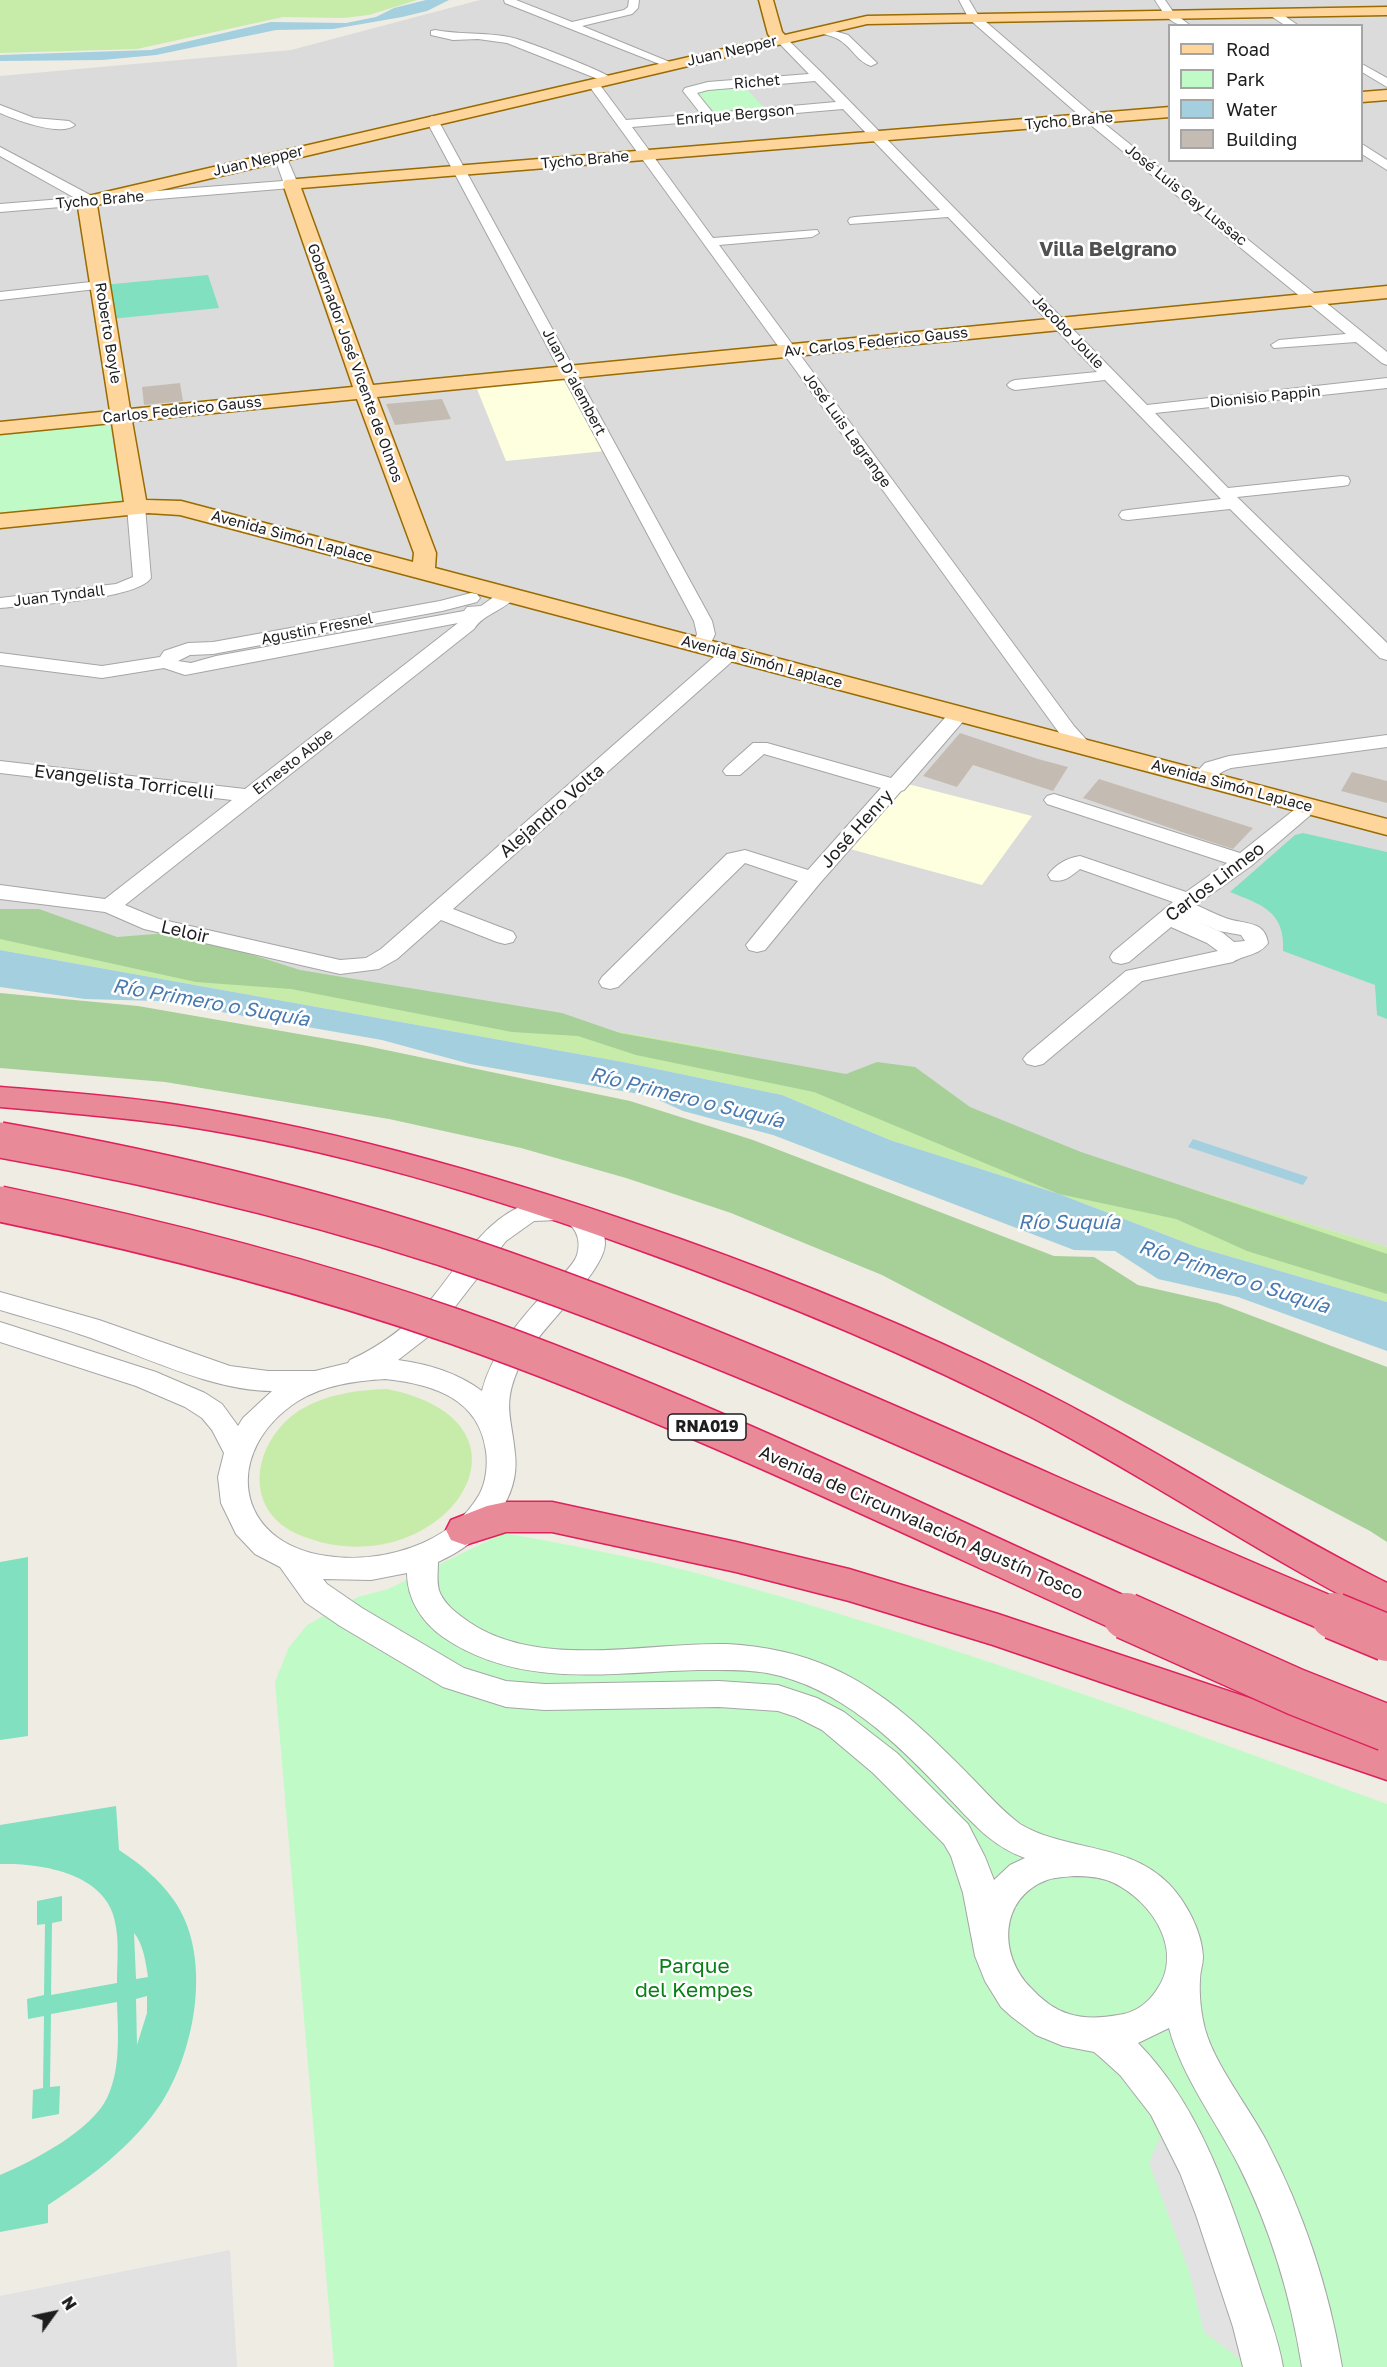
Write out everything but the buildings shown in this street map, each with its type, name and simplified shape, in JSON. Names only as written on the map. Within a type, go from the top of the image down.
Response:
[{"type":"highway","points":[[0,1097],[96,1104],[185,1116],[316,1141],[397,1162],[570,1213],[723,1268],[825,1306],[904,1340],[996,1384],[1107,1443],[1274,1540],[1387,1601]]},
{"type":"highway","points":[[0,1140],[79,1154],[266,1197],[440,1247],[510,1271],[732,1356],[1387,1638]]},
{"type":"highway","name":"Avenida de Circunvalación Agustín Tosco","points":[[0,1204],[79,1220],[243,1260],[382,1303],[555,1365],[723,1434],[1285,1687],[1387,1728]]},
{"type":"highway","points":[[465,1530],[506,1516],[552,1517],[736,1557],[849,1585],[998,1630],[1387,1762]]},
{"type":"main road","name":"Jacobo Joule","points":[[766,0],[776,34],[781,39]]},
{"type":"main road","points":[[1353,0],[1364,13],[1387,24]]},
{"type":"main road","name":"Juan Nepper","points":[[90,201],[867,20],[1387,11]]},
{"type":"main road","points":[[1363,97],[1387,95]]},
{"type":"main road","name":"Tycho Brahe","points":[[291,184],[1168,112]]},
{"type":"main road","name":"Gobernador José Vicente de Olmos","points":[[291,184],[364,392],[425,553],[423,572]]},
{"type":"main road","name":"Roberto Boyle","points":[[90,201],[87,207],[136,507]]},
{"type":"main road","name":"Av. Carlos Federico Gauss","points":[[364,392],[1387,292]]},
{"type":"main road","name":"Carlos Federico Gauss","points":[[0,428],[364,392]]},
{"type":"main road","points":[[0,521],[136,507]]},
{"type":"main road","name":"Avenida Simón Laplace","points":[[136,507],[181,508],[423,572],[474,600],[508,595],[1387,827]]},
{"type":"street","points":[[572,26],[628,12],[633,8],[634,0]]},
{"type":"street","name":"José Luis Gay Lussac","points":[[964,0],[973,17],[1092,119],[1387,360]]},
{"type":"street","points":[[1160,0],[1170,15],[1183,24]]},
{"type":"street","points":[[509,1],[671,65]]},
{"type":"street","points":[[1275,14],[1291,24]]},
{"type":"street","points":[[821,30],[844,38],[871,63]]},
{"type":"street","points":[[435,33],[453,37],[478,36],[509,40],[600,81]]},
{"type":"street","name":"Jacobo Joule","points":[[781,39],[1229,498],[1387,654]]},
{"type":"street","points":[[1363,68],[1387,83]]},
{"type":"street","name":"Richet","points":[[710,117],[690,91],[695,88],[820,77]]},
{"type":"street","name":"José Luis Lagrange","points":[[600,81],[624,124],[646,155],[1067,730],[1083,747]]},
{"type":"street","name":"Enrique Bergson","points":[[624,124],[847,105]]},
{"type":"street","points":[[0,110],[32,122],[69,125]]},
{"type":"street","name":"Juan D´alembert","points":[[432,120],[703,621],[706,634],[701,646]]},
{"type":"street","points":[[1363,149],[1387,166]]},
{"type":"street","points":[[0,151],[90,201]]},
{"type":"street","name":"Gobernador José Vicente de Olmos","points":[[280,156],[291,184]]},
{"type":"street","name":"Tycho Brahe","points":[[0,208],[291,184]]},
{"type":"street","points":[[855,221],[951,213]]},
{"type":"street","points":[[710,242],[812,233]]},
{"type":"street","points":[[0,296],[100,285]]},
{"type":"street","points":[[1279,345],[1359,337]]},
{"type":"street","points":[[1015,385],[1109,375]]},
{"type":"street","name":"Dionisio Pappin","points":[[1143,410],[1387,383]]},
{"type":"street","points":[[1128,515],[1342,481]]},
{"type":"street","name":"Roberto Boyle","points":[[119,589],[140,581],[142,578],[136,507]]},
{"type":"street","name":"Juan Tyndall","points":[[0,603],[119,589]]},
{"type":"street","name":"Agustin Fresnel","points":[[0,659],[102,672],[168,662],[174,667],[193,669],[474,600]]},
{"type":"street","name":"Ernesto Abbe","points":[[110,906],[467,625],[474,600]]},
{"type":"street","name":"Alejandro Volta","points":[[371,964],[389,954],[730,654]]},
{"type":"street","name":"José Henry","points":[[757,945],[813,878],[959,714]]},
{"type":"street","points":[[1200,777],[1212,768],[1229,762],[1387,741]]},
{"type":"street","points":[[733,771],[760,747],[897,786]]},
{"type":"street","name":"Evangelista Torricelli","points":[[0,767],[249,796]]},
{"type":"street","points":[[1054,800],[1243,861]]},
{"type":"street","name":"Carlos Linneo","points":[[1121,957],[1179,908],[1243,861],[1311,806]]},
{"type":"street","points":[[610,982],[735,859],[745,856],[813,878]]},
{"type":"street","points":[[1035,1059],[1134,976],[1225,957],[1236,950],[1222,946],[1179,908],[1080,862],[1074,863],[1059,875]]},
{"type":"street","name":"Leloir","points":[[0,892],[110,906],[152,924],[340,967],[371,964]]},
{"type":"street","points":[[438,911],[505,937]]},
{"type":"street","points":[[0,1301],[89,1327],[181,1361],[230,1376],[268,1381],[330,1378],[386,1369],[408,1370],[443,1379],[473,1398],[486,1410],[501,1446],[499,1483],[482,1514],[445,1545],[423,1555],[386,1566],[340,1570],[316,1567],[291,1560],[273,1551],[256,1538],[244,1522],[234,1499],[232,1474],[237,1451],[248,1431],[267,1410],[297,1390],[330,1378],[388,1354],[419,1329],[505,1227],[530,1214],[543,1211],[570,1213],[580,1219],[591,1234],[590,1255],[584,1266],[526,1334],[501,1375],[494,1404],[496,1430]]},
{"type":"street","points":[[0,1332],[146,1379],[195,1400],[212,1411],[223,1424],[237,1451]]},
{"type":"street","points":[[423,1555],[423,1588],[436,1614],[459,1636],[491,1650],[536,1661],[728,1657],[765,1660],[800,1669],[819,1676],[860,1698],[902,1729],[1015,1838],[1084,1860],[1109,1865],[1133,1876],[1154,1892],[1165,1905],[1181,1934],[1185,1957],[1182,1980],[1185,2021],[1191,2042],[1240,2129],[1278,2207],[1317,2329],[1322,2367]]},
{"type":"street","points":[[291,1560],[316,1593],[351,1617],[454,1678],[506,1694],[544,1697],[680,1694],[762,1696],[792,1702],[820,1714],[885,1763],[956,1834],[964,1847],[977,1875],[993,1960],[1003,1982],[1019,2002],[1040,2018],[1064,2029],[1102,2038],[1117,2048],[1158,2092],[1170,2111],[1211,2200],[1263,2367]]},
{"type":"street","points":[[989,1937],[993,1915],[1001,1895],[1017,1879],[1036,1867],[1059,1861],[1084,1860]]},
{"type":"street","points":[[1090,2034],[1121,2032],[1149,2022],[1175,1997],[1182,1980]]},
{"type":"shaded area","points":[[480,0],[1387,0],[1387,1247],[724,1050],[0,924],[0,76],[291,50]]},
{"type":"shaded area","points":[[562,375],[605,451],[506,461],[475,384]]},
{"type":"shaded area","points":[[904,783],[1032,816],[982,885],[850,849]]},
{"type":"shaded area","points":[[1160,2137],[1192,2197],[1225,2287],[1241,2360],[1204,2332],[1189,2271],[1149,2163]]},
{"type":"shaded area","points":[[230,2250],[237,2367],[0,2367],[0,2296]]},
{"type":"green space","points":[[0,0],[417,0],[369,15],[343,18],[283,17],[137,49],[0,53]]},
{"type":"green space","points":[[744,86],[765,109],[717,114],[695,92],[704,88]]},
{"type":"green space","points":[[208,275],[219,308],[111,319],[103,285]]},
{"type":"green space","points":[[110,423],[122,502],[0,515],[0,434]]},
{"type":"green space","points":[[1303,833],[1387,852],[1387,1019],[1377,1015],[1375,985],[1283,951],[1283,938],[1276,918],[1261,906],[1230,892],[1295,835]]},
{"type":"green space","points":[[0,909],[39,909],[117,937],[181,932],[300,970],[562,1013],[620,1033],[846,1074],[877,1062],[915,1067],[970,1107],[1081,1152],[1387,1254],[1387,1294],[1247,1251],[1176,1219],[1059,1194],[814,1092],[636,1055],[578,1036],[512,1032],[291,989],[196,982],[0,939]]},
{"type":"green space","points":[[0,924],[724,1050],[1387,1247],[1387,1302],[1197,1247],[1059,1194],[890,1140],[782,1095],[623,1062],[0,950]]},
{"type":"green space","points":[[0,993],[138,1006],[362,1045],[630,1101],[753,1140],[1054,1256],[1094,1257],[1138,1285],[1218,1303],[1387,1367],[1387,1542],[882,1275],[731,1213],[626,1178],[521,1148],[389,1119],[165,1082],[0,1068]]},
{"type":"green space","points":[[387,1389],[438,1408],[466,1434],[472,1465],[460,1496],[434,1522],[397,1541],[352,1547],[302,1536],[282,1525],[269,1511],[261,1494],[260,1476],[263,1457],[271,1439],[284,1423],[300,1410],[321,1400],[365,1390]]},
{"type":"green space","name":"Parque del Kempes","points":[[504,1533],[676,1568],[874,1624],[1046,1681],[1387,1804],[1387,2367],[334,2367],[275,1682],[289,1647],[307,1625],[358,1597],[388,1589]]},
{"type":"green space","points":[[28,1557],[28,1736],[0,1740],[0,1562]]},
{"type":"green space","points":[[116,1806],[119,1850],[148,1872],[173,1899],[185,1921],[193,1946],[196,1973],[191,2029],[184,2055],[174,2080],[151,2118],[110,2160],[48,2205],[48,2223],[0,2232],[0,2175],[60,2144],[88,2122],[107,2098],[117,2063],[117,2002],[51,2014],[50,2087],[60,2086],[59,2114],[32,2119],[33,2090],[43,2088],[44,2016],[28,2019],[27,1999],[44,1995],[45,1924],[37,1925],[37,1901],[62,1896],[62,1921],[52,1923],[51,1995],[117,1983],[118,1947],[111,1909],[102,1895],[88,1884],[72,1875],[54,1870],[36,1866],[0,1864],[0,1825]],"holes":[[[134,1933],[142,1948],[148,1977],[136,1979]],[[147,1996],[147,2013],[137,2045],[136,1999]]]},
{"type":"water","points":[[426,0],[449,0],[427,11],[402,17],[333,29],[276,30],[156,55],[102,60],[0,61],[0,55],[151,50],[271,22],[346,23],[376,17],[394,8]]},
{"type":"water","name":"Río Suquía","points":[[0,950],[623,1062],[782,1095],[890,1140],[1059,1194],[1197,1247],[1387,1302],[1387,1351],[1238,1297],[1158,1279],[1115,1251],[1074,1250],[773,1135],[683,1111],[650,1096],[470,1064],[382,1040],[158,1001],[85,999],[0,987]]},
{"type":"water","points":[[1193,1139],[1308,1177],[1303,1185],[1188,1147]]},
{"type":"district","name":"Villa Belgrano","points":[[1108,250]]},
{"type":"water label","name":"Río Primero o Suquía","points":[[211,1003]]},
{"type":"water label","name":"Río Primero o Suquía","points":[[687,1098]]},
{"type":"water label","name":"Río Primero o Suquía","points":[[1234,1277]]}]
